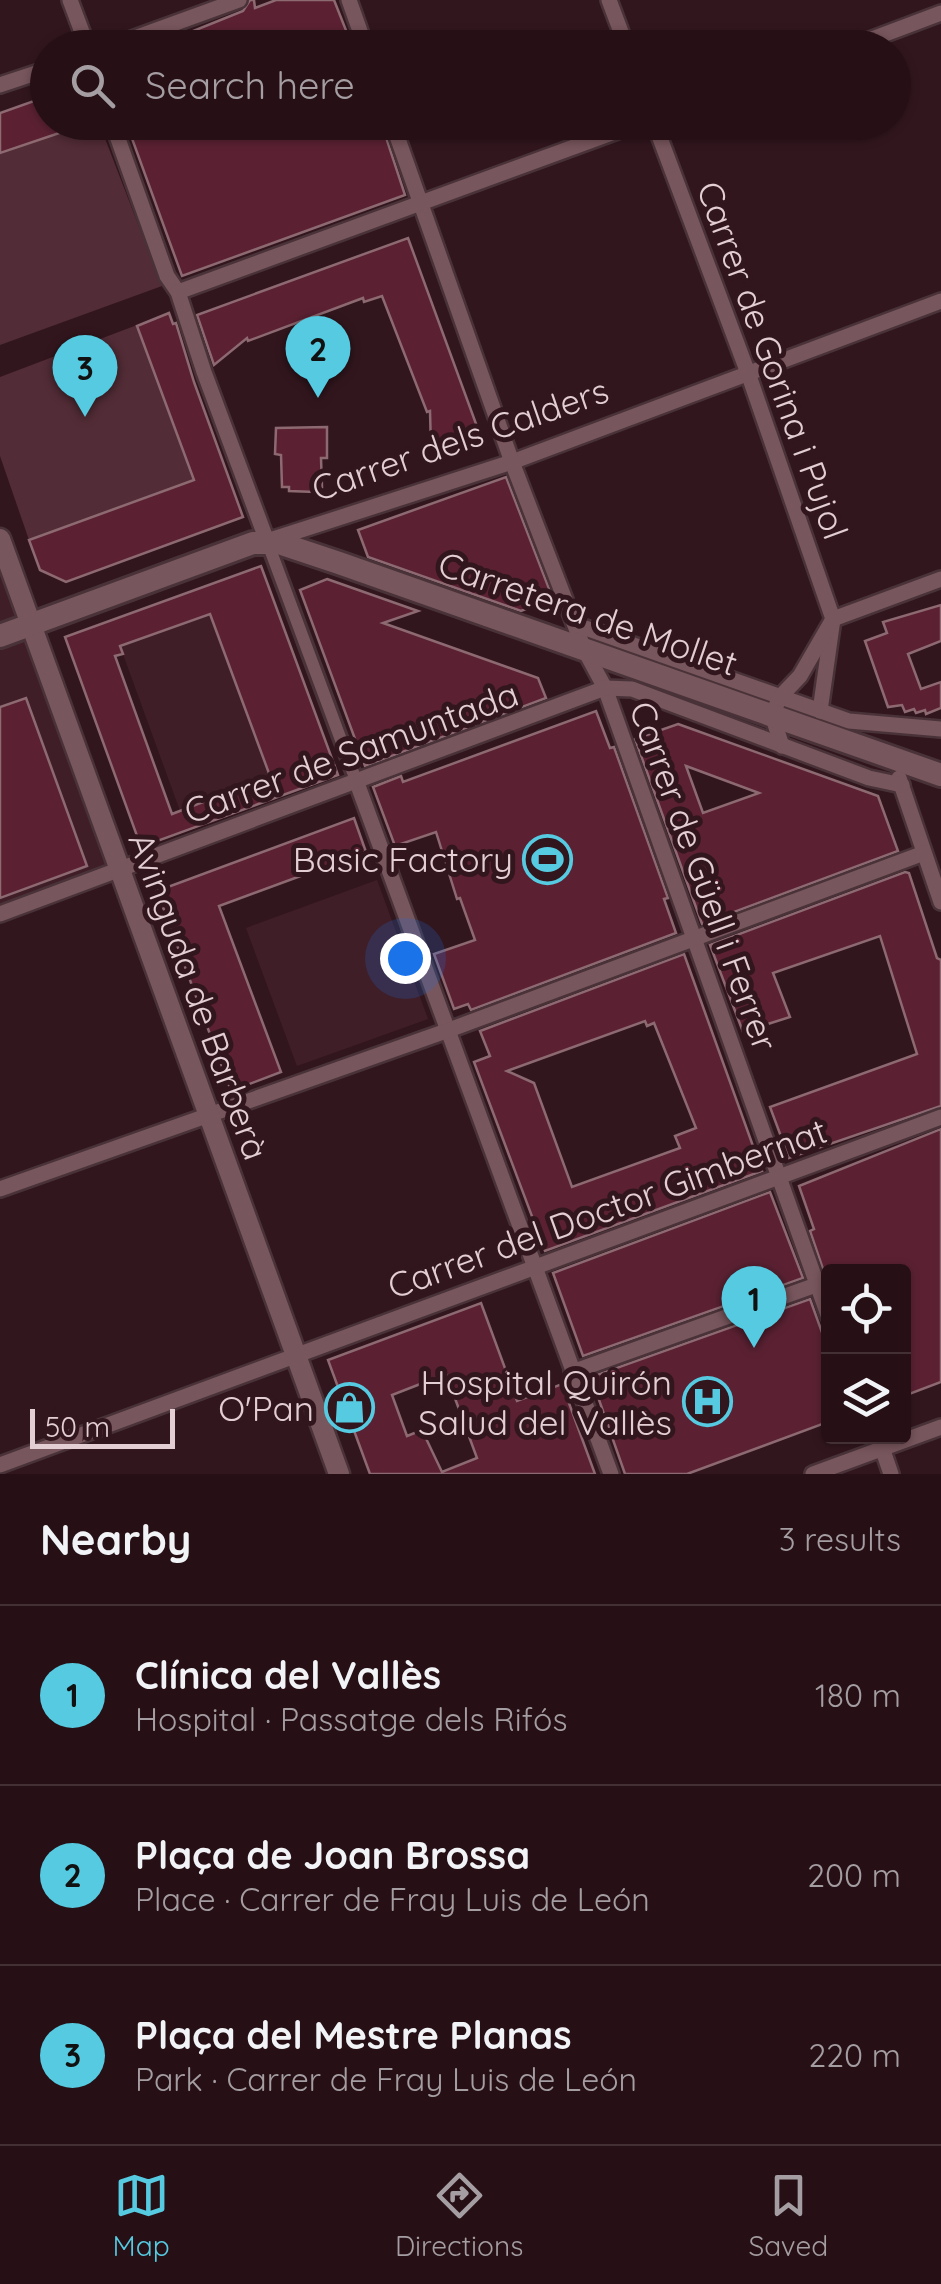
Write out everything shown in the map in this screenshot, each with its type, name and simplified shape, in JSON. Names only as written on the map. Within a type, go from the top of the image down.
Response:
[{"type":"main road","name":"Carrer dels Calders","points":[[0,636],[209,558],[267,541]]},
{"type":"main road","name":"Carretera de Mollet","points":[[267,541],[584,649],[776,706],[936,773]]},
{"type":"street","points":[[70,0],[81,30]]},
{"type":"street","points":[[157,30],[239,0]]},
{"type":"street","points":[[349,0],[360,30]]},
{"type":"street","points":[[609,0],[620,30]]},
{"type":"street","points":[[897,30],[941,14]]},
{"type":"street","points":[[0,86],[30,75]]},
{"type":"street","points":[[118,140],[167,276],[178,292],[204,372],[611,1474]]},
{"type":"street","name":"Carrer de Güell i Ferrer","points":[[398,140],[512,462],[584,649],[605,688],[821,1298]]},
{"type":"street","points":[[178,292],[593,140]]},
{"type":"street","name":"Carrer de Gorina i Pujol","points":[[661,140],[834,619]]},
{"type":"street","name":"Carrer dels Calders","points":[[267,541],[512,462],[941,301]]},
{"type":"street","name":"Avinguda de Barberà","points":[[0,539],[339,1474]]},
{"type":"street","points":[[782,746],[776,706],[800,676],[834,619],[941,579]]},
{"type":"street","points":[[820,711],[834,619]]},
{"type":"street","name":"Carretera de Mollet","points":[[577,625],[776,706],[820,711],[868,724],[941,729]]},
{"type":"street","name":"Carretera de Mollet","points":[[605,688],[632,689],[869,778],[902,786]]},
{"type":"street","name":"Carrer de Samuntada","points":[[0,914],[605,688]]},
{"type":"street","points":[[868,724],[902,786],[941,902]]},
{"type":"street","points":[[902,786],[936,773]]},
{"type":"street","points":[[0,1189],[449,1030],[924,852]]},
{"type":"street","name":"Carrer del Doctor Gimbernat","points":[[0,1464],[941,1117]]},
{"type":"street","points":[[572,1372],[816,1285]]},
{"type":"street","points":[[911,1435],[941,1428]]},
{"type":"street","points":[[813,1474],[878,1444]]},
{"type":"street","points":[[880,1444],[891,1474]]},
{"type":"shaded area","points":[[39,140],[106,140],[162,286],[0,345],[0,153]]},
{"type":"shaded area","points":[[137,325],[193,480],[29,540],[0,456],[0,377]]},
{"type":"shaded area","points":[[261,566],[338,775],[187,830],[123,654],[77,670],[65,637]]},
{"type":"shaded area","points":[[0,571],[110,866],[0,906]]},
{"type":"shaded area","points":[[377,880],[428,1019],[297,1066],[246,928]]},
{"type":"building","points":[[250,0],[254,0],[255,8],[276,0],[334,0],[346,30],[196,30],[243,11]]},
{"type":"building","points":[[30,102],[30,140],[39,140],[0,153],[0,113]]},
{"type":"building","points":[[133,140],[387,140],[405,195],[182,276]]},
{"type":"building","points":[[408,238],[479,432],[431,449],[430,411],[427,412],[382,296],[364,302],[363,298],[248,341],[247,338],[214,365],[197,315]]},
{"type":"building","points":[[169,313],[173,324],[176,323],[243,517],[66,582],[40,570],[29,540],[194,480],[137,326]]},
{"type":"building","points":[[327,427],[327,458],[321,458],[322,487],[315,487],[315,492],[282,487],[281,455],[275,454],[276,428]]},
{"type":"building","points":[[506,477],[553,599],[521,611],[368,557],[358,530]]},
{"type":"building","points":[[261,566],[338,775],[141,847],[65,637]],"holes":[[[210,614],[270,776],[172,814],[115,656],[123,654],[120,646]]]},
{"type":"building","points":[[327,579],[418,611],[383,623],[538,678],[546,698],[365,766],[300,590]]},
{"type":"building","points":[[941,605],[941,641],[908,654],[921,689],[941,682],[941,708],[926,714],[925,710],[905,712],[902,705],[888,707],[865,641],[887,633],[883,622]]},
{"type":"building","points":[[26,698],[87,866],[0,898],[0,707]]},
{"type":"building","name":"Basic Factory","points":[[596,711],[610,748],[614,747],[668,898],[664,899],[676,933],[471,1010],[468,1004],[454,1009],[434,954],[475,940],[460,898],[457,899],[436,832],[395,846],[373,787],[401,776],[403,782]]},
{"type":"building","points":[[678,724],[878,796],[898,851],[702,924],[635,739]],"holes":[[[686,766],[759,793],[703,813]]]},
{"type":"building","points":[[354,818],[366,852],[219,906],[281,1072],[231,1091],[157,891]]},
{"type":"building","points":[[909,873],[937,958],[941,960],[941,1106],[789,1158],[770,1107],[917,1054],[880,936],[773,973],[790,1017],[743,1032],[710,945]]},
{"type":"building","points":[[684,954],[762,1171],[545,1251],[474,1062],[490,1056],[480,1031]],"holes":[[[645,1021],[647,1026],[654,1023],[696,1128],[675,1136],[680,1148],[572,1187],[534,1083],[507,1071]]]},
{"type":"building","points":[[941,1129],[941,1382],[911,1393],[911,1264],[821,1264],[799,1186]]},
{"type":"building","points":[[770,1192],[803,1278],[583,1356],[553,1273]]},
{"type":"building","name":"Hospital Quirón Salud del Vallès","points":[[810,1299],[821,1330],[821,1425],[687,1474],[625,1474],[591,1377]]},
{"type":"building","points":[[481,1303],[517,1401],[562,1384],[595,1474],[370,1474],[328,1360]],"holes":[[[446,1374],[477,1458],[442,1472],[422,1430],[407,1436],[392,1395]]]},
{"type":"place","name":"Plaça de Joan Brossa","points":[[318,398]]},
{"type":"place","name":"Plaça del Mestre Planas","points":[[85,417]]},
{"type":"place","name":"Basic Factory","points":[[548,859]]},
{"type":"place","name":"Clínica del Vallès","points":[[754,1348]]},
{"type":"place","name":"Hospital Quirón Salud del Vallès","points":[[707,1402]]},
{"type":"place","name":"O'Pan","points":[[349,1408]]}]
